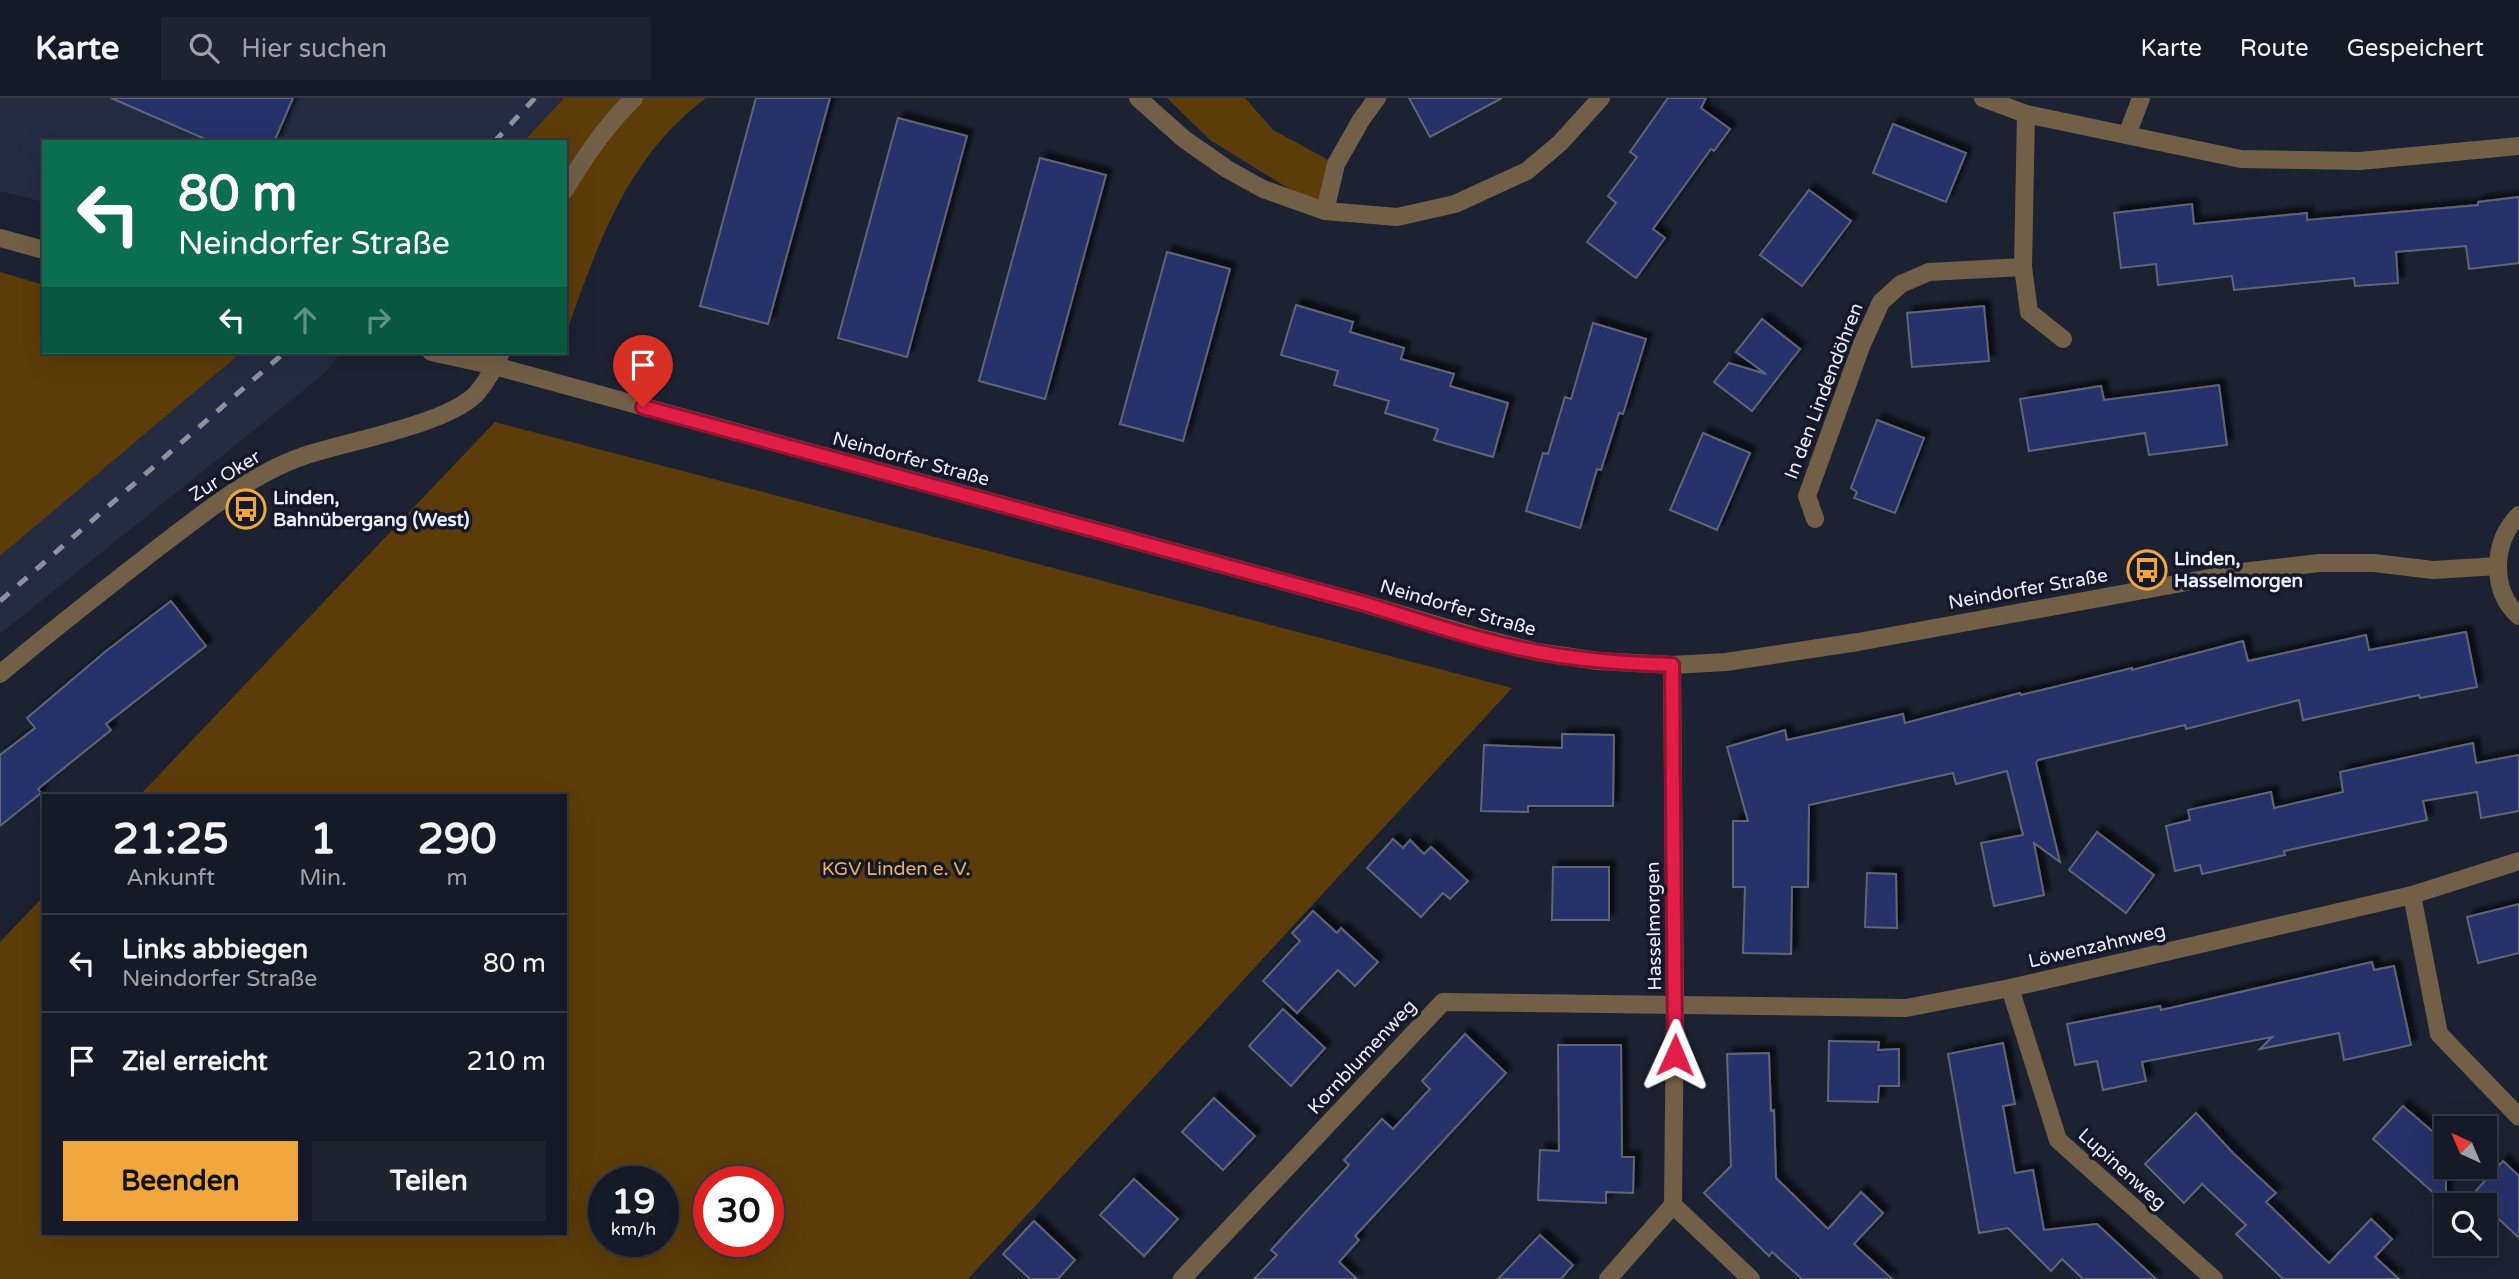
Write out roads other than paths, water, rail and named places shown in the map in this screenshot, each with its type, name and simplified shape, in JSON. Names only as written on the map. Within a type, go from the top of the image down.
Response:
[{"type":"street","points":[[567,187],[584,157],[613,118],[634,98]]},
{"type":"street","points":[[1138,98],[1184,139],[1227,169],[1263,189],[1325,211],[1397,217],[1455,204],[1527,172],[1560,142],[1601,98]]},
{"type":"street","points":[[1325,211],[1336,164],[1377,98]]},
{"type":"street","points":[[1983,98],[2026,114],[2242,159],[2360,161],[2519,146]]},
{"type":"street","points":[[2127,135],[2141,98]]},
{"type":"street","points":[[2026,114],[2023,267],[2029,312],[2063,339]]},
{"type":"street","points":[[0,238],[42,249]]},
{"type":"street","name":"In den Lindendöhren","points":[[1815,519],[1807,496],[1862,344],[1881,302],[1901,284],[1929,272],[2023,267]]},
{"type":"street","name":"Neindorfer Straße","points":[[450,354],[498,359],[1362,603],[1477,638],[1586,660],[1672,665],[1726,662],[1834,646],[2242,572],[2319,563],[2374,563],[2433,569],[2497,566]]},
{"type":"street","name":"Zur Oker","points":[[0,674],[66,618],[193,521],[248,484],[296,459],[446,413],[475,395],[498,359]]},
{"type":"street","points":[[2519,515],[2513,520],[2501,542],[2497,566],[2502,591],[2519,616]]},
{"type":"street","name":"Hasselmorgen","points":[[1672,665],[1675,1004],[1673,1205]]},
{"type":"street","name":"Löwenzahnweg","points":[[1675,1004],[1906,1008],[2010,988],[2412,895],[2519,861]]},
{"type":"street","points":[[2412,895],[2439,1034],[2519,1117]]},
{"type":"street","name":"Lupinenweg","points":[[2010,988],[2057,1140],[2214,1279]]},
{"type":"street","name":"Kornblumenweg","points":[[1182,1279],[1443,1002],[1675,1004]]},
{"type":"street","points":[[1608,1279],[1673,1205],[1751,1279]]},
{"type":"railway","points":[[496,140],[535,98]]},
{"type":"railway","points":[[0,601],[283,354]]},
{"type":"place","name":"Linden, Bahnübergang (West)","points":[[246,509]]},
{"type":"place","name":"Linden, Hasselmorgen","points":[[2147,570]]},
{"type":"park label","name":"KGV Linden e. V.","points":[[896,869]]}]
